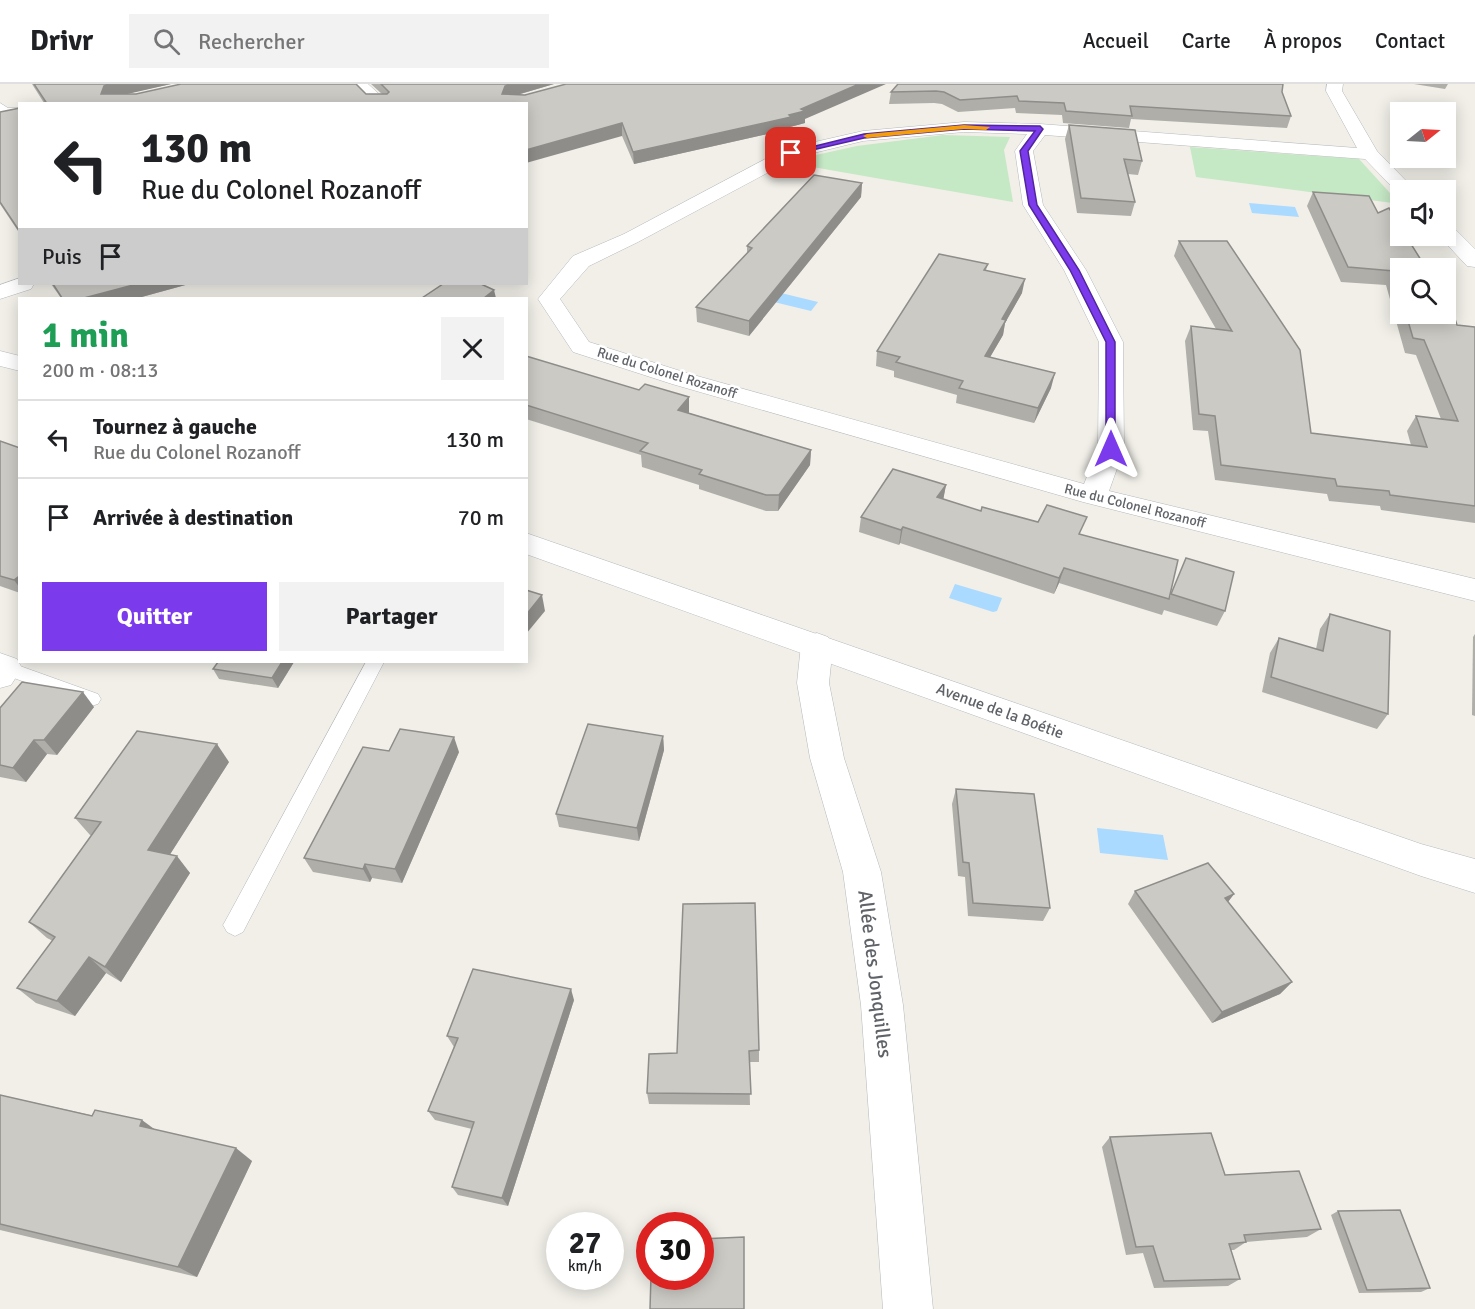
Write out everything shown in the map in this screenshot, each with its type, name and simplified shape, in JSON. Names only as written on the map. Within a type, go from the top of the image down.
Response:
[{"type":"street","points":[[358,84],[380,102]]},
{"type":"street","points":[[1335,84],[1334,91],[1370,154],[1396,180]]},
{"type":"street","points":[[0,108],[3,113],[18,113]]},
{"type":"street","name":"Rue du Colonel Rozanoff","points":[[1370,154],[1040,129],[964,127],[864,136],[791,153],[632,238],[581,261],[549,299],[581,347],[681,379],[1093,496],[1475,590]]},
{"type":"street","points":[[1040,129],[1024,151],[1033,205],[1075,270],[1111,342],[1111,449],[1093,496]]},
{"type":"street","points":[[1456,241],[1475,261]]},
{"type":"street","points":[[0,292],[20,285]]},
{"type":"street","points":[[0,358],[18,363]]},
{"type":"street","name":"Avenue de la Boétie","points":[[528,544],[1421,860],[1475,876]]},
{"type":"street","name":"Allée des Jonquilles","points":[[817,645],[813,683],[825,747],[862,872],[882,1005],[908,1309]]},
{"type":"lane","points":[[235,925],[374,663]]},
{"type":"lane","points":[[2,670],[91,699]]},
{"type":"green space","points":[[943,135],[1010,137],[1004,150],[1013,202],[784,162],[857,146]]},
{"type":"green space","points":[[1190,147],[1359,159],[1390,193],[1390,203],[1196,177]]},
{"type":"water","points":[[1249,203],[1295,207],[1299,217],[1252,213]]},
{"type":"water","points":[[781,293],[818,302],[811,311],[774,302]]},
{"type":"water","points":[[955,584],[1002,598],[997,611],[993,612],[949,598]]},
{"type":"water","points":[[1097,828],[1163,835],[1168,860],[1100,853]]},
{"type":"building","points":[[34,84],[114,84],[104,86],[101,94],[136,94],[181,84],[356,84],[366,94],[387,94],[389,92],[381,84],[512,84],[505,86],[502,94],[525,95],[566,84],[859,84],[801,109],[805,111],[789,115],[791,117],[633,152],[622,123],[528,149],[528,102],[46,102]]},
{"type":"building","points":[[898,84],[1283,84],[1282,92],[1291,116],[1130,106],[1132,116],[1066,111],[1064,103],[1019,101],[1017,96],[960,100],[944,92],[936,91],[891,92]]},
{"type":"building","points":[[18,108],[18,229],[0,202],[0,112]]},
{"type":"building","points":[[1069,125],[1135,130],[1142,161],[1124,159],[1135,202],[1081,198]]},
{"type":"building","points":[[814,175],[862,183],[749,321],[696,307],[752,248],[747,246]]},
{"type":"building","points":[[1313,192],[1369,196],[1378,213],[1389,208],[1390,246],[1412,246],[1420,258],[1390,258],[1390,271],[1348,267]]},
{"type":"building","points":[[1179,241],[1227,241],[1300,350],[1311,433],[1427,447],[1416,416],[1458,421],[1424,340],[1413,338],[1409,324],[1456,324],[1456,322],[1457,325],[1475,327],[1475,506],[1390,495],[1389,491],[1337,486],[1335,479],[1221,465],[1215,416],[1199,414],[1191,326],[1232,331]]},
{"type":"building","points":[[939,254],[988,264],[984,270],[1025,279],[1002,319],[1006,320],[985,356],[1055,373],[1038,408],[959,388],[963,381],[896,362],[900,357],[877,351]]},
{"type":"building","points":[[54,285],[133,285],[88,297],[61,297]]},
{"type":"building","points":[[442,285],[483,285],[494,290],[485,297],[424,297]]},
{"type":"building","points":[[528,357],[639,390],[645,384],[689,397],[678,410],[811,450],[779,495],[766,495],[699,474],[702,470],[640,451],[648,443],[528,406]]},
{"type":"building","points":[[0,441],[18,447],[18,577],[14,580],[0,576]]},
{"type":"building","points":[[893,469],[946,485],[937,497],[981,511],[982,507],[1038,522],[1047,505],[1087,517],[1079,534],[1178,560],[1169,599],[1064,568],[1059,578],[903,527],[901,530],[861,517]]},
{"type":"building","points":[[1186,558],[1234,572],[1225,611],[1171,594]]},
{"type":"building","points":[[528,591],[542,595],[528,612]]},
{"type":"building","points":[[1330,614],[1390,631],[1388,714],[1271,677],[1279,638],[1323,651]]},
{"type":"building","points":[[217,663],[281,663],[272,678],[213,669]]},
{"type":"building","points":[[22,682],[83,692],[44,740],[34,740],[13,768],[0,765],[0,708]]},
{"type":"building","points":[[588,724],[663,736],[637,828],[556,814]]},
{"type":"building","points":[[400,729],[454,737],[395,869],[365,864],[363,869],[304,858],[363,747],[389,751]]},
{"type":"building","points":[[137,731],[217,744],[148,850],[177,856],[105,967],[89,957],[57,1001],[17,988],[55,937],[29,922],[101,822],[75,818]]},
{"type":"building","points":[[956,789],[1034,794],[1050,908],[973,903],[969,863],[963,862]]},
{"type":"building","points":[[1208,863],[1234,894],[1225,898],[1292,982],[1222,1012],[1135,891]]},
{"type":"building","points":[[755,903],[759,1050],[749,1051],[751,1094],[647,1093],[649,1054],[677,1053],[683,904]]},
{"type":"building","points":[[473,969],[571,989],[502,1198],[452,1187],[474,1122],[428,1111],[458,1038],[447,1036]]},
{"type":"building","points":[[0,1095],[92,1116],[95,1110],[142,1120],[140,1126],[236,1148],[178,1267],[0,1224]]},
{"type":"building","points":[[1211,1133],[1225,1175],[1299,1171],[1321,1229],[1244,1235],[1246,1242],[1229,1244],[1240,1279],[1164,1281],[1153,1246],[1136,1247],[1110,1137]]},
{"type":"building","points":[[1400,1210],[1430,1288],[1367,1290],[1338,1211]]},
{"type":"building","points":[[744,1237],[744,1309],[650,1309],[651,1290],[714,1290],[714,1238]]},
{"type":"slow traffic","points":[[867,136],[986,127]]},
{"type":"route","points":[[791,153],[864,136],[964,127],[1040,129],[1024,151],[1033,205],[1075,270],[1111,342],[1111,449]]}]
